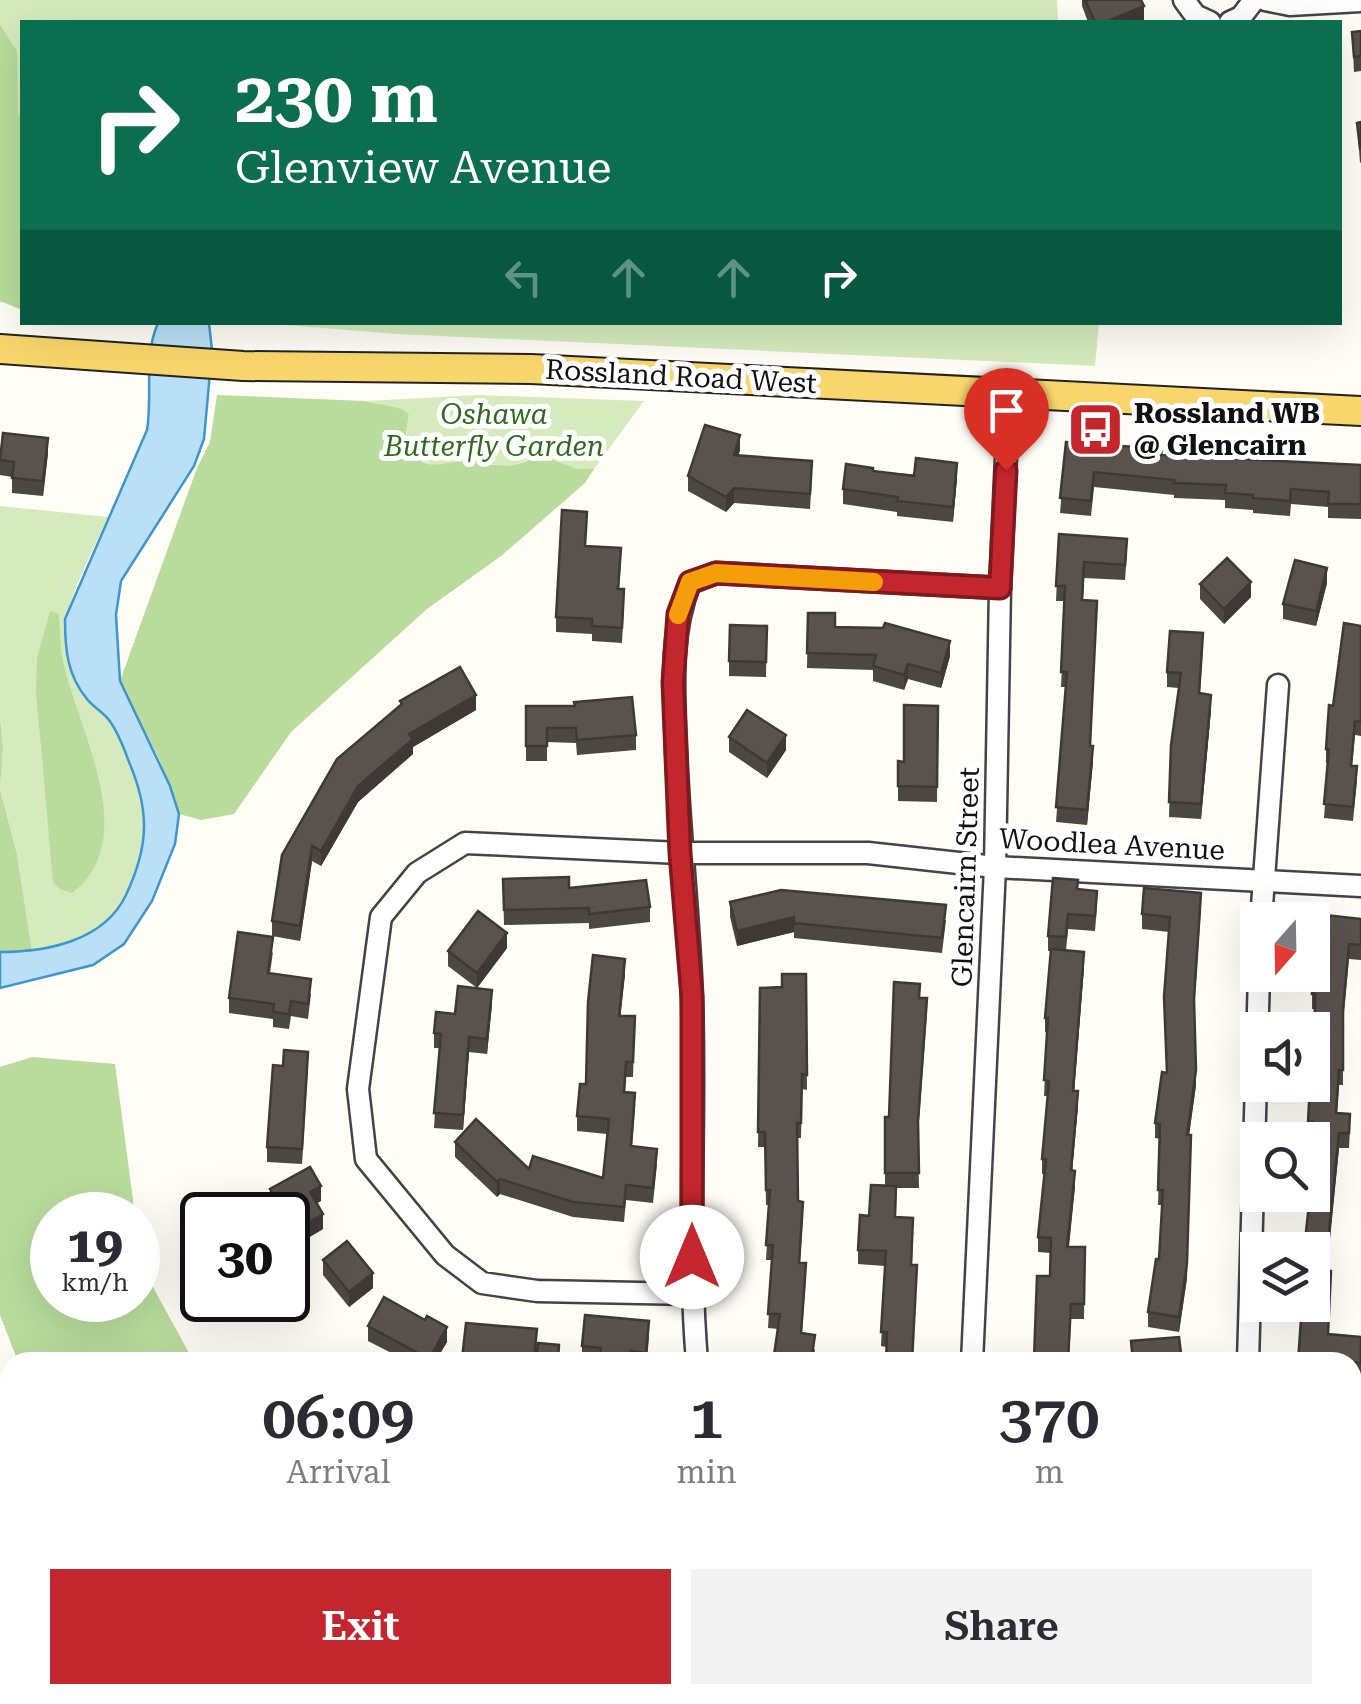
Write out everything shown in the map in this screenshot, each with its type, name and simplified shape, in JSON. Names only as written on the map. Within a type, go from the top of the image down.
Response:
[{"type":"main road","name":"Rossland Road West","points":[[0,349],[244,366],[531,369],[1361,411]]},
{"type":"street","points":[[1184,0],[1195,16],[1205,20]]},
{"type":"street","points":[[1234,20],[1254,0]]},
{"type":"street","points":[[1264,0],[1290,5],[1361,1]]},
{"type":"street","name":"Glencairn Street","points":[[972,1352],[995,867],[1000,588],[1010,392]]},
{"type":"street","points":[[697,1352],[691,1294],[692,997],[680,853],[673,682],[678,614],[690,582],[716,573],[1000,588]]},
{"type":"street","points":[[1261,902],[1278,686]]},
{"type":"street","name":"Woodlea Avenue","points":[[691,1294],[537,1292],[482,1283],[445,1255],[366,1160],[358,1089],[381,917],[418,873],[465,843],[680,853],[868,853],[995,867],[1361,886]]},
{"type":"street","points":[[1248,1352],[1259,992]]},
{"type":"green space","points":[[0,0],[1057,0],[1058,20],[20,20],[20,304],[0,302]]},
{"type":"green space","points":[[0,25],[17,51],[20,309],[0,301]]},
{"type":"green space","points":[[285,325],[1099,325],[1095,366],[398,334]]},
{"type":"green space","points":[[217,395],[365,401],[400,409],[409,414],[404,444],[428,464],[512,465],[540,455],[577,469],[594,469],[585,483],[501,556],[427,609],[291,732],[234,814],[201,820],[179,814],[160,761],[120,681],[197,468],[210,442]]},
{"type":"green space","name":"Oshawa Butterfly Garden","points":[[479,395],[644,401],[594,469],[586,470],[541,457],[513,465],[466,461],[431,465],[404,444],[409,414],[366,401]]},
{"type":"green space","points":[[0,506],[108,517],[76,587],[67,624],[88,698],[119,736],[138,788],[144,820],[137,869],[112,913],[90,932],[32,951],[17,854],[0,788]]},
{"type":"green space","points":[[50,611],[59,614],[63,661],[91,750],[104,814],[103,843],[93,870],[72,893],[53,882],[36,691],[37,658]]},
{"type":"green space","points":[[0,716],[3,749],[0,789]]},
{"type":"green space","points":[[0,789],[17,854],[32,951],[0,952]]},
{"type":"green space","points":[[32,1057],[115,1064],[132,1192],[30,1192],[30,1322],[160,1322],[160,1300],[189,1352],[14,1352],[0,1315],[0,1067]]},
{"type":"water","points":[[157,325],[209,325],[212,350],[204,439],[194,466],[121,581],[116,615],[120,681],[170,786],[179,814],[175,844],[152,901],[124,944],[93,965],[0,988],[0,952],[36,950],[72,941],[104,923],[116,911],[134,877],[143,844],[143,813],[136,780],[112,725],[75,681],[67,651],[65,619],[147,430],[153,336]]},
{"type":"building","points":[[1085,0],[1141,0],[1144,6],[1111,20],[1094,20]]},
{"type":"building","points":[[1361,31],[1361,56],[1354,57],[1352,32]]},
{"type":"building","points":[[1361,122],[1361,147],[1360,148],[1357,123]]},
{"type":"building","points":[[705,425],[740,435],[734,455],[812,461],[810,494],[734,488],[726,497],[688,476]]},
{"type":"building","points":[[3,433],[48,438],[43,481],[12,478],[14,462],[0,460]]},
{"type":"building","points":[[1066,442],[1162,449],[1161,455],[1361,465],[1361,504],[1328,504],[1329,492],[1291,489],[1290,501],[1253,498],[1225,493],[1226,485],[1174,483],[1175,480],[1094,472],[1091,501],[1060,498]]},
{"type":"building","points":[[916,458],[957,463],[953,507],[897,501],[898,497],[843,489],[846,464],[914,476]]},
{"type":"building","points":[[562,510],[587,512],[585,546],[621,548],[618,589],[624,589],[622,628],[592,626],[592,619],[556,617]]},
{"type":"building","points":[[1059,534],[1127,539],[1125,565],[1084,562],[1082,600],[1097,601],[1087,810],[1056,807],[1067,672],[1061,672],[1065,586],[1056,586]]},
{"type":"building","points":[[1227,558],[1251,582],[1224,609],[1200,584]]},
{"type":"building","points":[[1295,560],[1327,568],[1316,611],[1283,604]]},
{"type":"building","points":[[808,613],[835,613],[835,627],[883,628],[885,623],[950,641],[941,673],[908,664],[904,675],[873,666],[876,655],[807,653]]},
{"type":"building","points":[[1344,623],[1361,626],[1361,722],[1355,721],[1351,766],[1357,766],[1353,807],[1324,804],[1329,705],[1333,706]]},
{"type":"building","points":[[730,625],[767,626],[766,662],[729,661]]},
{"type":"building","points":[[1170,631],[1203,633],[1199,693],[1211,695],[1201,804],[1169,802],[1171,745],[1181,673],[1167,672]]},
{"type":"building","points":[[460,667],[476,695],[409,734],[413,739],[358,786],[321,851],[312,846],[300,926],[272,921],[282,855],[337,759],[402,704],[400,701]]},
{"type":"building","points":[[632,697],[636,735],[577,740],[576,728],[547,728],[547,746],[526,746],[526,706],[575,706],[574,702]]},
{"type":"building","points":[[904,705],[938,706],[937,787],[898,786],[898,761],[904,762]]},
{"type":"building","points":[[747,710],[786,735],[767,763],[729,737]]},
{"type":"building","points":[[569,877],[569,888],[646,880],[650,907],[589,914],[589,908],[504,910],[503,879]]},
{"type":"building","points":[[1053,878],[1078,880],[1077,889],[1097,891],[1095,916],[1068,914],[1066,937],[1048,936]]},
{"type":"building","points":[[1144,888],[1201,893],[1194,999],[1196,1070],[1187,1135],[1191,1135],[1187,1263],[1179,1317],[1148,1312],[1159,1259],[1163,1190],[1158,1190],[1160,1124],[1155,1123],[1162,1072],[1167,1073],[1164,997],[1170,917],[1142,914]]},
{"type":"building","points":[[781,890],[946,905],[942,938],[794,923],[794,917],[737,931],[730,902]]},
{"type":"building","points":[[478,911],[507,933],[477,973],[448,951]]},
{"type":"building","points":[[1330,916],[1361,919],[1361,945],[1349,944],[1343,1070],[1339,1070],[1336,1113],[1350,1114],[1349,1133],[1339,1133],[1329,1232],[1306,1232],[1308,1212],[1330,1212],[1330,1122],[1308,1122],[1309,1102],[1330,1102],[1330,1012],[1315,1012],[1312,992],[1330,992]]},
{"type":"building","points":[[238,932],[273,937],[268,973],[311,979],[308,1004],[291,1001],[289,1014],[273,1012],[274,1004],[229,998]]},
{"type":"building","points":[[1051,949],[1084,952],[1073,1091],[1078,1091],[1071,1170],[1075,1171],[1067,1247],[1085,1247],[1084,1304],[1071,1304],[1068,1352],[1034,1352],[1037,1276],[1050,1276],[1051,1238],[1038,1237],[1049,1081],[1044,1080]]},
{"type":"building","points":[[593,955],[625,959],[619,1016],[635,1016],[633,1062],[626,1062],[624,1092],[635,1093],[631,1146],[657,1149],[653,1188],[626,1185],[624,1207],[573,1202],[500,1179],[497,1182],[455,1142],[476,1119],[529,1169],[533,1156],[603,1178],[609,1119],[577,1116],[580,1084],[586,1084]]},
{"type":"building","points":[[782,974],[806,974],[807,1075],[802,1074],[801,1123],[797,1123],[798,1201],[803,1202],[799,1263],[806,1263],[801,1333],[815,1335],[812,1352],[774,1352],[780,1314],[768,1314],[773,1245],[766,1245],[770,1190],[766,1190],[765,1132],[758,1132],[760,988],[782,987]]},
{"type":"building","points":[[894,982],[920,984],[919,998],[927,998],[918,1121],[919,1173],[885,1173]]},
{"type":"building","points":[[458,986],[492,990],[487,1039],[469,1037],[463,1115],[434,1113],[441,1034],[434,1033],[436,1012],[455,1014]]},
{"type":"building","points":[[284,1050],[308,1052],[302,1149],[267,1147],[273,1065],[283,1066]]},
{"type":"building","points":[[310,1167],[321,1186],[310,1192],[270,1189]]},
{"type":"building","points":[[871,1185],[896,1186],[895,1217],[913,1218],[911,1265],[917,1265],[913,1352],[886,1352],[887,1332],[881,1332],[886,1251],[858,1250],[860,1215],[869,1216]]},
{"type":"building","points":[[310,1192],[323,1214],[310,1222]]},
{"type":"building","points":[[347,1241],[373,1273],[349,1292],[323,1260]]},
{"type":"building","points":[[384,1297],[425,1320],[427,1316],[447,1327],[433,1352],[416,1352],[368,1326]]},
{"type":"building","points":[[585,1315],[649,1321],[646,1352],[601,1352],[601,1348],[582,1346]]},
{"type":"building","points":[[1301,1322],[1329,1322],[1328,1334],[1361,1337],[1361,1352],[1299,1352]]},
{"type":"building","points":[[466,1323],[537,1329],[535,1352],[463,1352]]},
{"type":"building","points":[[1179,1337],[1181,1352],[1132,1352],[1131,1341]]},
{"type":"building","points":[[538,1343],[559,1345],[559,1352],[537,1352]]},
{"type":"slow traffic","points":[[678,615],[690,582],[716,573],[874,582]]},
{"type":"place","name":"Rossland WB @ Glencairn","points":[[1095,429]]},
{"type":"route","points":[[692,1257],[692,997],[680,853],[673,682],[678,614],[690,582],[716,573],[1000,588],[1006,470]]}]
